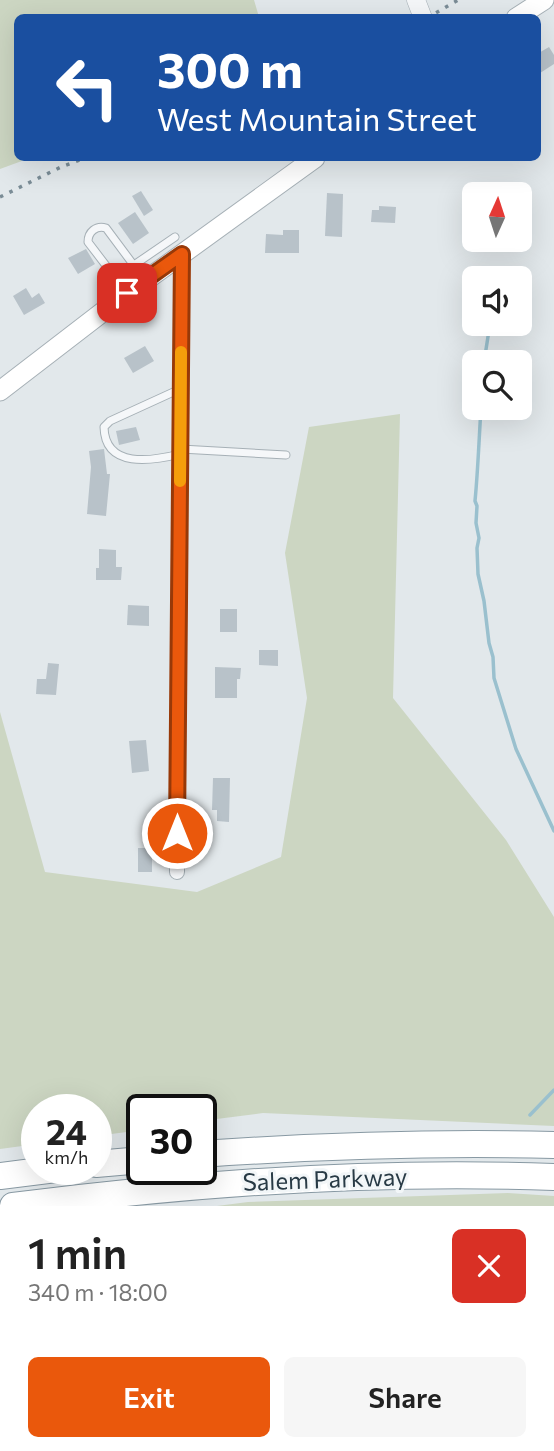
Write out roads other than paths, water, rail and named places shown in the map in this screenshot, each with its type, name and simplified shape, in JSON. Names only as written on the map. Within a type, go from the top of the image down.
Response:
[{"type":"highway","name":"Salem Parkway","points":[[217,1153],[411,1145],[554,1145]]},
{"type":"highway","points":[[0,1176],[21,1173]]},
{"type":"highway","name":"Salem Parkway","points":[[13,1206],[136,1191],[274,1181],[411,1176],[554,1177]]},
{"type":"main road","points":[[522,14],[544,0]]},
{"type":"main road","points":[[0,391],[127,293],[139,273],[310,161]]},
{"type":"street","points":[[177,872],[181,389],[178,246]]},
{"type":"lane","points":[[127,293],[88,242],[89,234],[97,228],[106,228],[139,273]]},
{"type":"lane","points":[[181,389],[110,421],[104,427],[106,440],[111,448],[127,458],[154,459],[180,451],[286,455]]},
{"type":"waterway","points":[[486,350],[488,336]]},
{"type":"waterway","points":[[480,420],[475,501],[479,538],[478,574],[493,657],[494,678],[516,749],[554,831]]},
{"type":"waterway","points":[[530,1115],[554,1090]]},
{"type":"railway","points":[[434,14],[458,0]]},
{"type":"railway","points":[[0,197],[77,161]]}]
